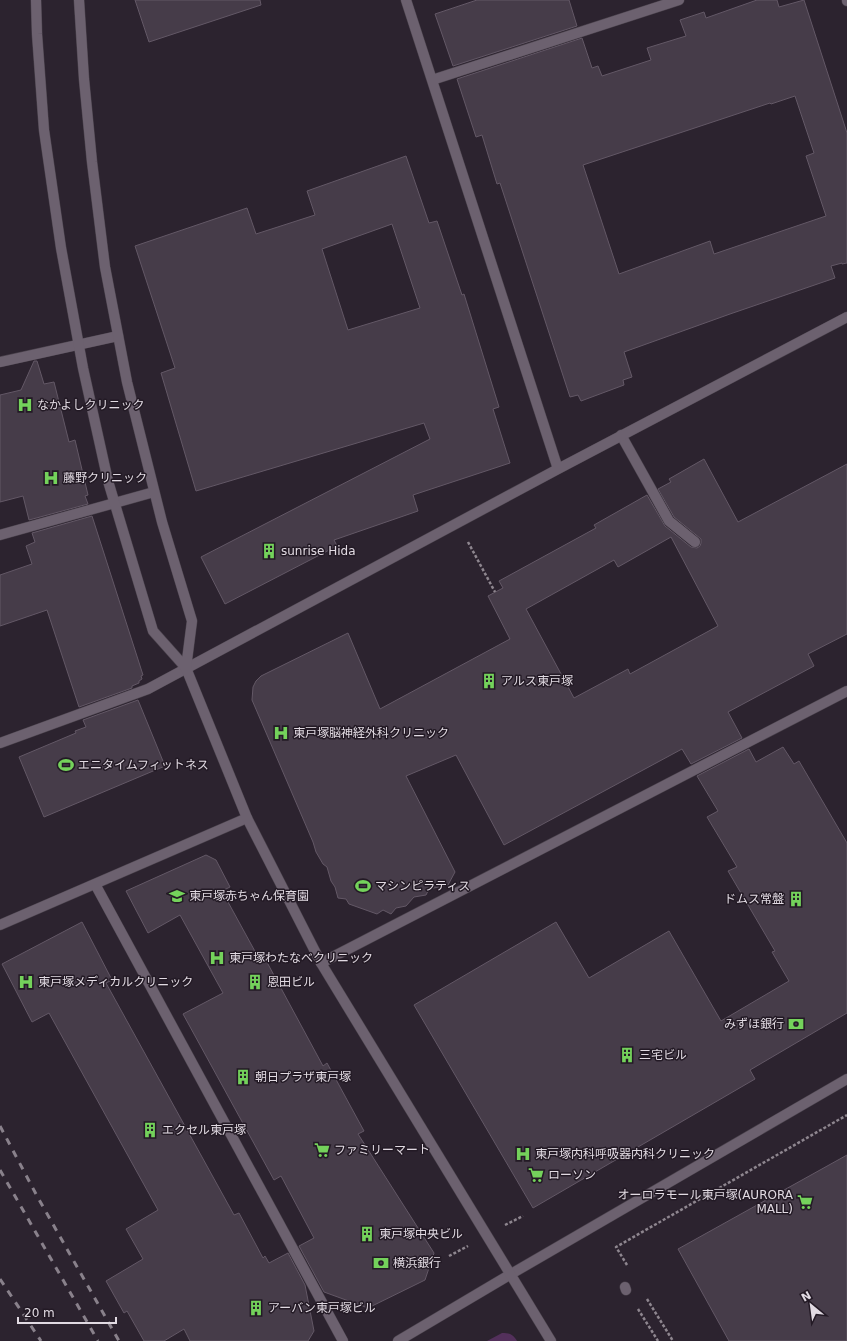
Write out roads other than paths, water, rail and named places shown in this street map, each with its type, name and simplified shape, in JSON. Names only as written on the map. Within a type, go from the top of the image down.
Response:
[{"type":"street","points":[[36,0],[44,130],[60,248],[108,481],[153,631],[186,668],[247,818],[321,963],[551,1341]]},
{"type":"street","points":[[79,0],[84,79],[92,162],[105,267],[127,382],[154,492],[192,621],[186,668]]},
{"type":"street","points":[[406,0],[558,469]]},
{"type":"street","points":[[432,80],[679,0]]},
{"type":"street","points":[[0,743],[148,689],[457,522],[847,317]]},
{"type":"street","points":[[0,362],[118,336]]},
{"type":"street","points":[[621,435],[669,521],[695,542]]},
{"type":"street","points":[[0,535],[154,492]]},
{"type":"street","points":[[321,963],[847,691]]},
{"type":"street","points":[[0,925],[247,818]]},
{"type":"street","points":[[94,884],[343,1341]]},
{"type":"street","points":[[398,1341],[847,1079]]},
{"type":"railway","points":[[0,1126],[37,1196],[119,1341]]},
{"type":"railway","points":[[0,1170],[98,1341]]},
{"type":"railway","points":[[0,1279],[41,1341]]},
{"type":"place","name":"なかよしクリニック","points":[[25,405]]},
{"type":"place","name":"藤野クリニック","points":[[51,478]]},
{"type":"place","name":"sunrise Hida","points":[[269,551]]},
{"type":"place","name":"アルス東戸塚","points":[[489,681]]},
{"type":"place","name":"東戸塚脳神経外科クリニック","points":[[281,733]]},
{"type":"place","name":"エニタイムフィットネス","points":[[66,765]]},
{"type":"place","name":"マシンピラティス","points":[[363,886]]},
{"type":"place","name":"東戸塚赤ちゃん保育園","points":[[177,896]]},
{"type":"place","name":"ドムス常盤","points":[[796,899]]},
{"type":"place","name":"東戸塚わたなべクリニック","points":[[217,958]]},
{"type":"place","name":"東戸塚メディカルクリニック","points":[[26,982]]},
{"type":"place","name":"恩田ビル","points":[[255,982]]},
{"type":"place","name":"みずほ銀行","points":[[796,1024]]},
{"type":"place","name":"三宅ビル","points":[[627,1055]]},
{"type":"place","name":"朝日プラザ東戸塚","points":[[243,1077]]},
{"type":"place","name":"エクセル東戸塚","points":[[150,1130]]},
{"type":"place","name":"ファミリーマート","points":[[322,1150]]},
{"type":"place","name":"東戸塚内科呼吸器内科クリニック","points":[[523,1154]]},
{"type":"place","name":"ローソン","points":[[536,1175]]},
{"type":"place","name":"オーロラモール東戸塚(AURORA MALL)","points":[[805,1202]]},
{"type":"place","name":"東戸塚中央ビル","points":[[367,1234]]},
{"type":"place","name":"横浜銀行","points":[[381,1263]]},
{"type":"place","name":"アーバン東戸塚ビル","points":[[256,1308]]}]
